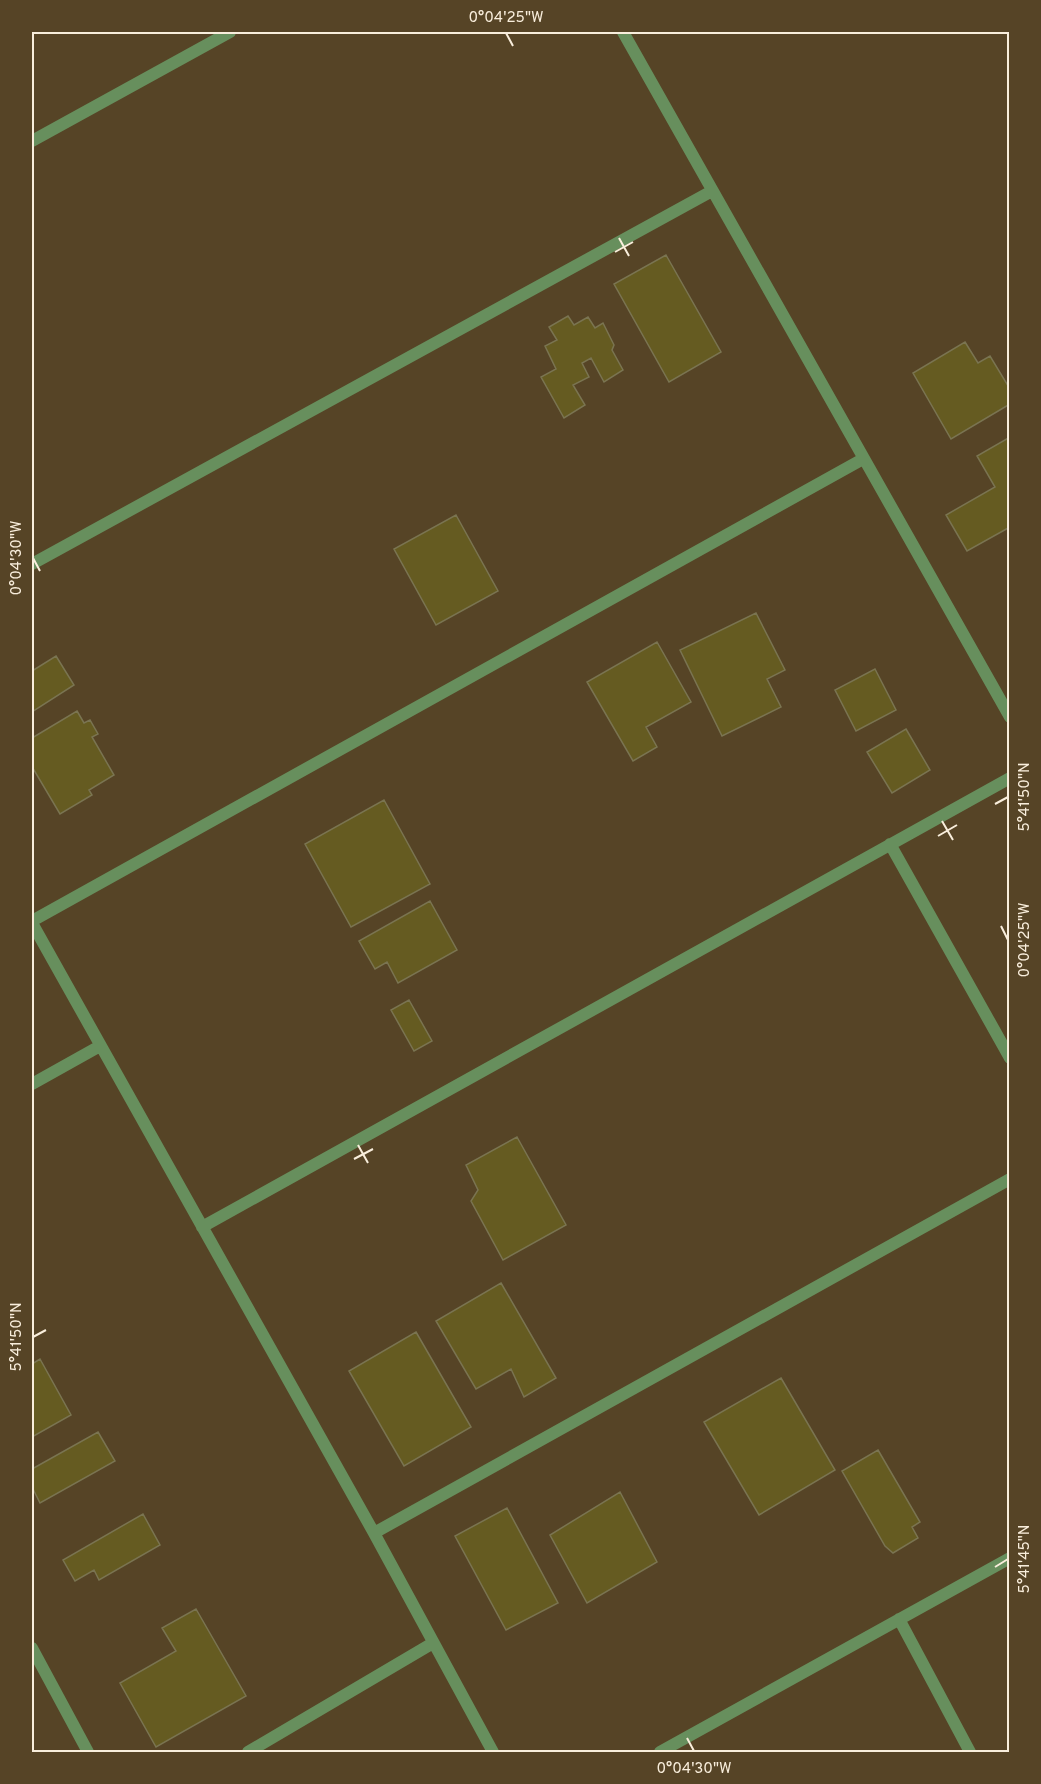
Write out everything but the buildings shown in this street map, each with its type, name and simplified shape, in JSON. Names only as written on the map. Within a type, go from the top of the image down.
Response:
[{"type":"street","points":[[32,141],[230,32]]},
{"type":"street","points":[[623,32],[1010,717]]},
{"type":"street","points":[[32,564],[712,191]]},
{"type":"street","points":[[493,1752],[374,1533],[32,922],[863,459]]},
{"type":"street","points":[[202,1227],[1010,778]]},
{"type":"street","points":[[890,844],[1010,1058]]},
{"type":"street","points":[[32,1084],[100,1046]]},
{"type":"street","points":[[374,1533],[1010,1179]]},
{"type":"street","points":[[660,1752],[1010,1558]]},
{"type":"street","points":[[899,1619],[970,1752]]},
{"type":"street","points":[[248,1752],[433,1643]]},
{"type":"street","points":[[32,1648],[88,1752]]}]
